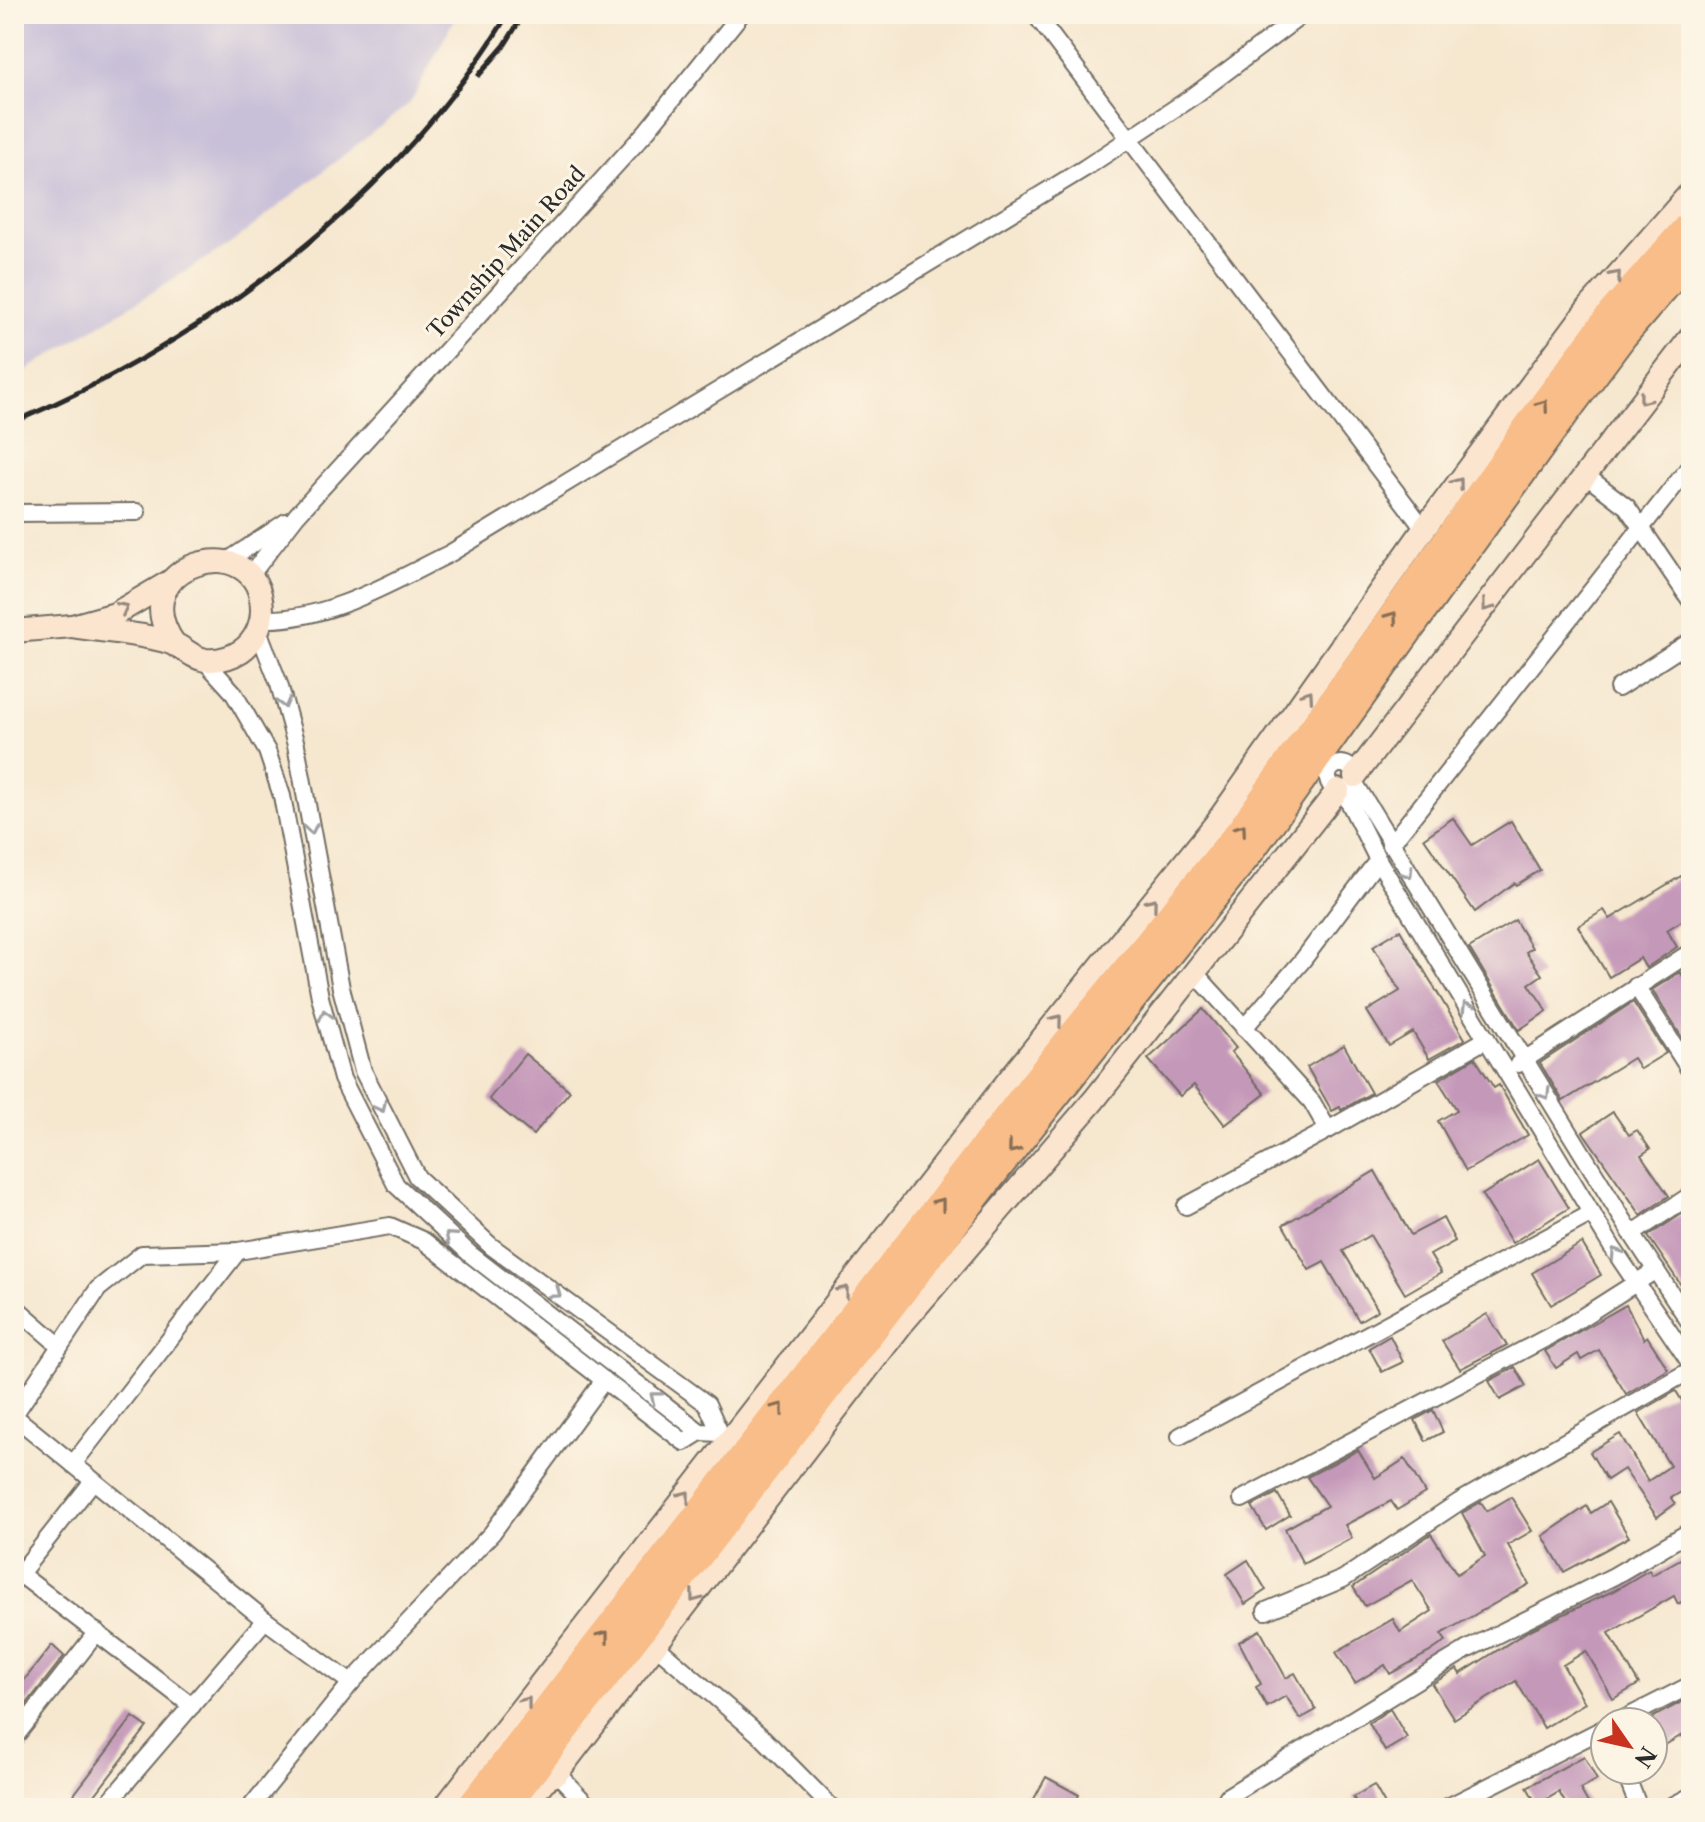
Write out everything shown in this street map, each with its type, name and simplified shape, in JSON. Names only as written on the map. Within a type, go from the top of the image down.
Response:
[{"type":"highway","points":[[1311,745],[1586,347],[1691,223]]},
{"type":"highway","points":[[470,1808],[506,1744],[749,1453],[1022,1081],[1121,979],[1311,745],[1614,346],[1691,257]]},
{"type":"highway","points":[[504,1808],[549,1766],[648,1639],[749,1453],[819,1415],[998,1167],[1063,1089],[1121,979]]},
{"type":"street","name":"Township Main Road","points":[[249,577],[297,515],[645,133],[741,14]]},
{"type":"street","points":[[1035,14],[1424,529]]},
{"type":"street","points":[[204,660],[236,654],[260,624],[351,601],[449,554],[1128,139],[1303,14]]},
{"type":"street","points":[[1266,1611],[1343,1579],[1459,1502],[1691,1367],[1592,1213],[1378,860],[1348,784],[1345,763],[1311,745],[1424,529],[1586,311],[1691,192]]},
{"type":"street","points":[[819,1415],[901,1325],[1094,1100],[1196,974],[1348,784],[1691,337]]},
{"type":"street","points":[[1390,845],[1641,524],[1691,465]]},
{"type":"street","points":[[1585,475],[1627,507],[1691,601]]},
{"type":"street","points":[[14,513],[137,512]]},
{"type":"street","name":"Township Main Road","points":[[226,562],[297,515]]},
{"type":"street","points":[[14,631],[72,626],[115,614],[198,562],[226,562],[249,577],[260,596],[260,624],[279,684],[303,788],[341,988],[363,1071],[417,1177],[491,1246],[707,1404],[749,1453]]},
{"type":"street","points":[[171,581],[162,614],[175,645]]},
{"type":"street","points":[[72,626],[175,645],[204,660],[233,692],[267,751],[282,796],[320,997],[342,1079],[396,1185],[470,1254],[700,1432],[749,1453]]},
{"type":"street","points":[[1618,688],[1691,641]]},
{"type":"street","points":[[1348,784],[1390,845],[1632,1234],[1689,1317]]},
{"type":"street","points":[[1244,1028],[1302,961],[1378,860]]},
{"type":"street","points":[[1506,1070],[1691,952]]},
{"type":"street","points":[[1196,974],[1312,1102],[1328,1130]]},
{"type":"street","points":[[1636,986],[1691,1072]]},
{"type":"street","points":[[1186,1206],[1328,1130],[1487,1039]]},
{"type":"street","points":[[1632,1234],[1691,1195]]},
{"type":"street","points":[[1180,1436],[1592,1213]]},
{"type":"street","points":[[351,1683],[265,1620],[14,1415],[98,1289],[142,1254],[238,1251],[390,1226],[424,1241],[684,1442],[700,1432]]},
{"type":"street","points":[[73,1464],[238,1251]]},
{"type":"street","points":[[1242,1499],[1565,1328],[1656,1270]]},
{"type":"street","points":[[14,1306],[60,1346]]},
{"type":"street","points":[[250,1808],[351,1683],[492,1533],[604,1380]]},
{"type":"street","points":[[93,1481],[17,1578],[97,1632],[192,1706]]},
{"type":"street","points":[[1221,1808],[1228,1796],[1466,1650],[1614,1576],[1691,1531]]},
{"type":"street","points":[[104,1808],[265,1620]]},
{"type":"street","points":[[14,1738],[97,1632]]},
{"type":"street","points":[[648,1639],[763,1738],[832,1808]]},
{"type":"street","points":[[1650,1706],[1691,1685]]},
{"type":"street","points":[[1446,1808],[1589,1736]]},
{"type":"street","points":[[444,1808],[506,1744]]},
{"type":"street","points":[[523,1808],[544,1781],[549,1766],[590,1808]]},
{"type":"street","points":[[1630,1786],[1639,1808]]},
{"type":"street","points":[[1668,1808],[1691,1796]]},
{"type":"shaded area","points":[[14,14],[457,14],[410,103],[233,242],[14,378]]},
{"type":"building","points":[[1453,818],[1472,845],[1511,821],[1540,870],[1516,885],[1514,883],[1475,912],[1424,838]]},
{"type":"building","points":[[1681,876],[1691,892],[1691,915],[1667,930],[1677,947],[1646,968],[1640,958],[1609,977],[1578,926],[1604,910],[1610,919]]},
{"type":"building","points":[[1515,920],[1532,948],[1526,952],[1542,975],[1529,984],[1547,1011],[1519,1030],[1469,948]]},
{"type":"building","points":[[1400,930],[1465,1039],[1429,1059],[1413,1032],[1389,1046],[1367,1011],[1400,991],[1373,946]]},
{"type":"building","points":[[1680,972],[1691,988],[1688,1047],[1652,990]]},
{"type":"building","points":[[1633,1002],[1666,1053],[1640,1069],[1633,1058],[1563,1101],[1540,1063]]},
{"type":"building","points":[[1203,1009],[1236,1048],[1231,1052],[1265,1094],[1225,1125],[1194,1085],[1180,1096],[1148,1059]]},
{"type":"building","points":[[1344,1045],[1371,1093],[1341,1110],[1340,1107],[1332,1111],[1307,1067]]},
{"type":"building","points":[[525,1054],[570,1091],[533,1135],[489,1099]]},
{"type":"building","points":[[1475,1058],[1494,1088],[1499,1085],[1528,1135],[1466,1171],[1438,1121],[1457,1110],[1438,1080]]},
{"type":"building","points":[[1613,1112],[1629,1135],[1637,1130],[1650,1149],[1641,1155],[1669,1196],[1641,1215],[1583,1132]]},
{"type":"building","points":[[1539,1159],[1569,1208],[1512,1243],[1482,1195]]},
{"type":"building","points":[[1375,1171],[1411,1235],[1443,1218],[1455,1241],[1430,1255],[1441,1273],[1405,1294],[1370,1235],[1343,1251],[1378,1310],[1359,1321],[1324,1262],[1309,1270],[1283,1225]]},
{"type":"building","points":[[1685,1212],[1691,1222],[1691,1300],[1648,1236]]},
{"type":"building","points":[[1582,1243],[1601,1275],[1551,1305],[1532,1273]]},
{"type":"building","points":[[1626,1305],[1644,1339],[1647,1336],[1668,1369],[1626,1394],[1599,1350],[1581,1360],[1578,1354],[1556,1368],[1545,1351]]},
{"type":"building","points":[[1487,1314],[1507,1345],[1460,1369],[1442,1341]]},
{"type":"building","points":[[1390,1336],[1403,1362],[1382,1372],[1369,1348]]},
{"type":"building","points":[[1515,1367],[1526,1386],[1500,1400],[1489,1381]]},
{"type":"building","points":[[1676,1391],[1691,1416],[1691,1486],[1671,1498],[1675,1504],[1657,1517],[1624,1469],[1607,1480],[1590,1452],[1620,1434],[1648,1481],[1670,1466],[1638,1413]]},
{"type":"building","points":[[1433,1410],[1443,1432],[1426,1441],[1415,1420]]},
{"type":"building","points":[[1358,1450],[1375,1478],[1405,1459],[1425,1493],[1397,1510],[1391,1501],[1345,1525],[1352,1538],[1303,1564],[1285,1529],[1327,1506],[1307,1477]]},
{"type":"building","points":[[1277,1493],[1290,1515],[1266,1530],[1252,1506]]},
{"type":"building","points":[[1511,1497],[1532,1531],[1508,1545],[1529,1584],[1441,1634],[1446,1641],[1430,1652],[1390,1674],[1385,1665],[1355,1683],[1336,1652],[1393,1619],[1400,1632],[1432,1611],[1412,1580],[1365,1606],[1353,1587],[1431,1534],[1457,1574],[1485,1556],[1462,1513],[1481,1502],[1487,1511]]},
{"type":"building","points":[[1608,1502],[1629,1537],[1564,1572],[1543,1536],[1587,1506],[1591,1513]]},
{"type":"building","points":[[1691,1553],[1691,1597],[1678,1604],[1674,1596],[1609,1633],[1639,1684],[1613,1699],[1586,1651],[1563,1665],[1585,1703],[1544,1728],[1516,1681],[1454,1719],[1432,1684],[1457,1669],[1460,1674],[1528,1631],[1615,1590],[1649,1570],[1652,1575]]},
{"type":"building","points":[[1248,1560],[1266,1590],[1245,1604],[1227,1574]]},
{"type":"building","points":[[1260,1630],[1286,1678],[1295,1673],[1316,1710],[1300,1719],[1286,1696],[1267,1707],[1256,1687],[1261,1684],[1239,1642]]},
{"type":"building","points":[[52,1645],[64,1656],[14,1720],[14,1693]]},
{"type":"building","points":[[1691,1697],[1691,1750],[1682,1735],[1669,1743],[1669,1709]]},
{"type":"building","points":[[1390,1709],[1407,1738],[1385,1751],[1369,1723]]},
{"type":"building","points":[[133,1717],[147,1727],[85,1808],[79,1808],[69,1801]]},
{"type":"building","points":[[1584,1756],[1589,1765],[1589,1784],[1580,1789],[1591,1808],[1568,1808],[1559,1792],[1537,1805],[1527,1787]]},
{"type":"building","points":[[1046,1777],[1079,1795],[1072,1808],[1029,1808]]},
{"type":"building","points":[[1374,1785],[1387,1808],[1360,1808],[1353,1797]]},
{"type":"railway","points":[[14,422],[87,388],[158,349],[227,305],[292,256],[354,202],[411,144],[463,81],[508,14]]},
{"type":"railway","points":[[479,75],[504,46],[524,14]]}]
